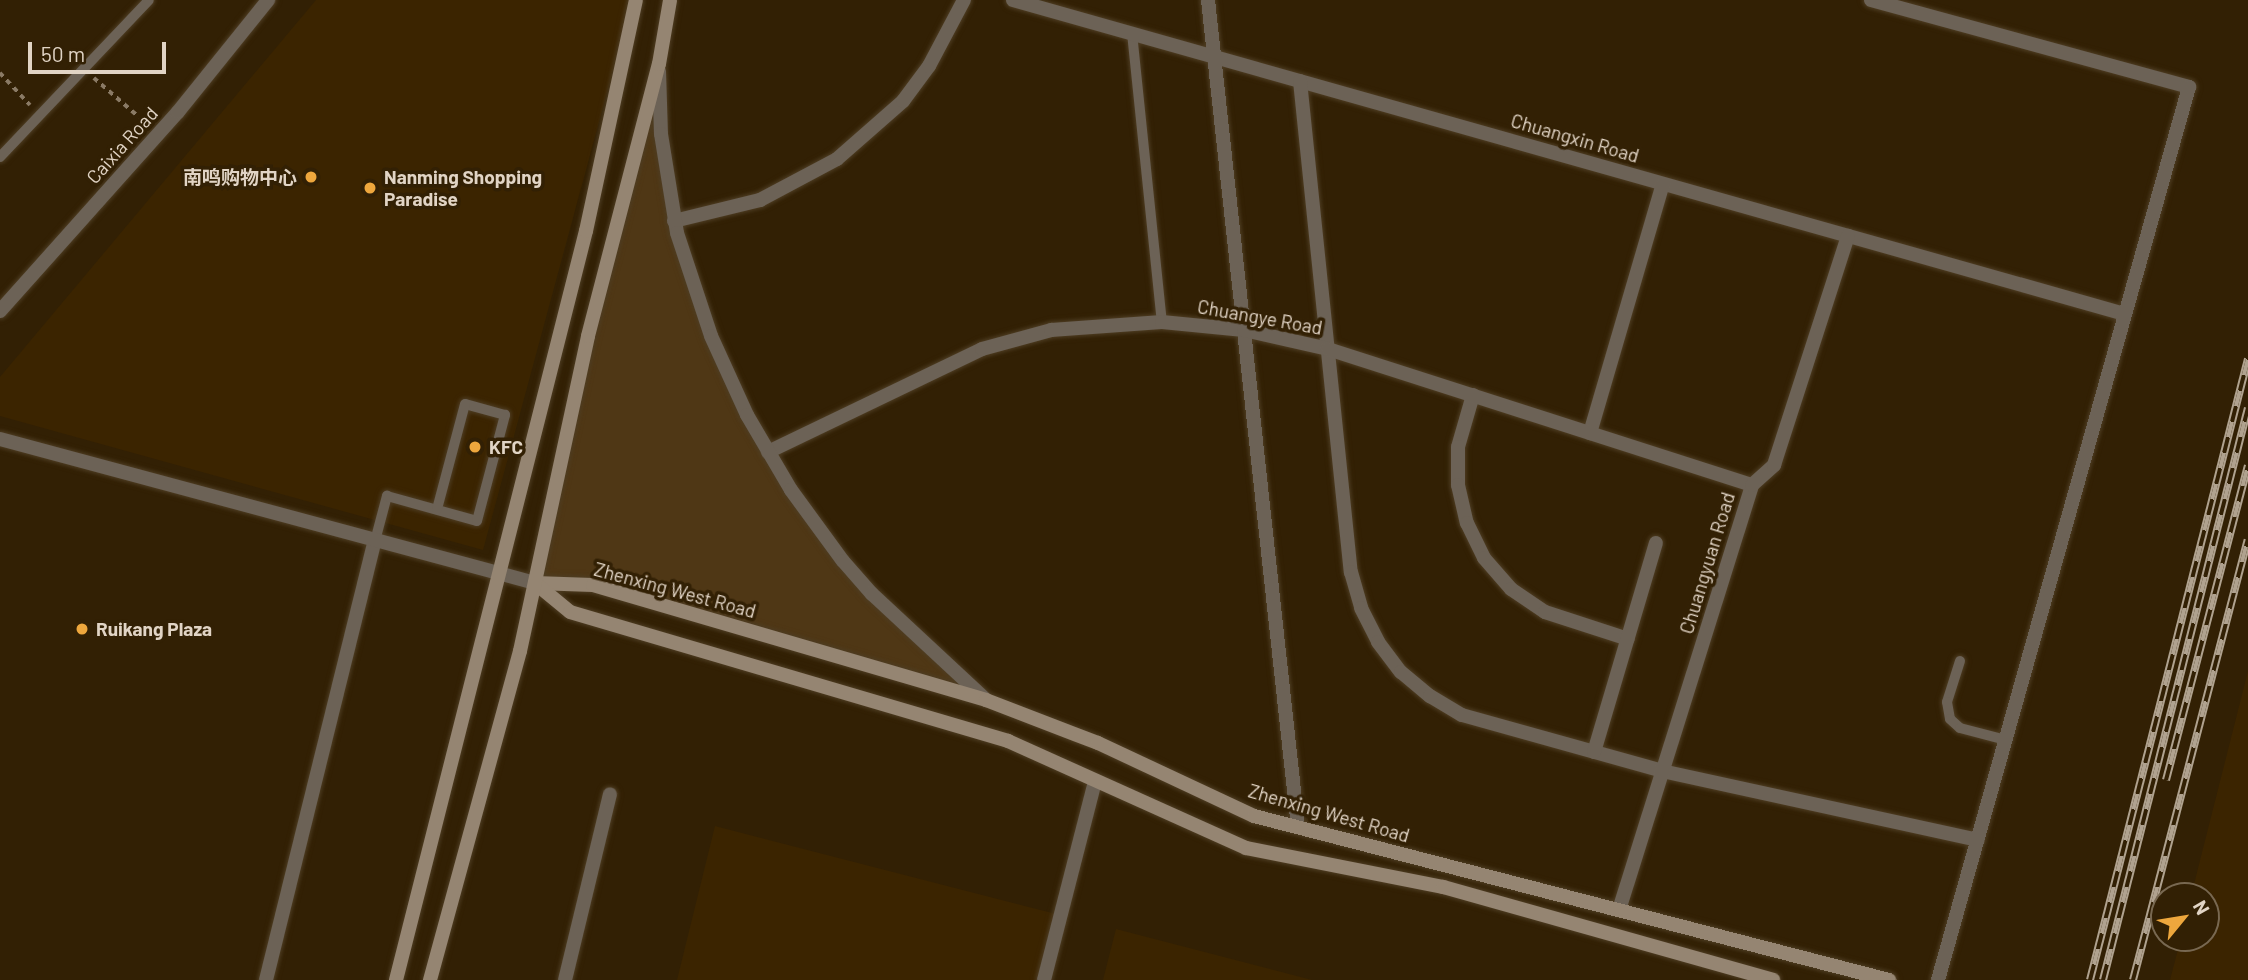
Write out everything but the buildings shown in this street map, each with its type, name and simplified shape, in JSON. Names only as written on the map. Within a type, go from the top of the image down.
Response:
[{"type":"main road","points":[[396,980],[586,231],[636,0]]},
{"type":"main road","points":[[430,980],[535,583],[588,336],[659,64],[670,0]]},
{"type":"main road","points":[[535,583],[570,612],[1008,741],[1246,848],[1443,887],[1773,980]]},
{"type":"main road","name":"Zhenxing West Road","points":[[535,583],[593,584],[986,700],[1098,743],[1254,816],[1889,980]]},
{"type":"street","name":"Caixia Road","points":[[0,311],[159,134],[268,0]]},
{"type":"street","points":[[674,221],[760,200],[837,159],[903,101],[929,66],[964,0]]},
{"type":"street","name":"Chuangxin Road","points":[[1013,0],[2125,314]]},
{"type":"street","points":[[1208,0],[1298,827]]},
{"type":"street","points":[[1871,0],[2189,87],[1938,980]]},
{"type":"street","points":[[659,64],[661,134],[674,221],[711,336],[768,452],[816,526],[872,594],[986,700]]},
{"type":"street","points":[[1300,80],[1351,572],[1361,608],[1378,642],[1401,672],[1430,696],[1462,715],[1662,771],[1978,840]]},
{"type":"street","points":[[1590,433],[1664,184]]},
{"type":"street","name":"Chuangyuan Road","points":[[1619,910],[1752,485],[1774,464],[1848,236]]},
{"type":"street","name":"Chuangye Road","points":[[768,452],[982,349],[1051,330],[1162,322],[1244,330],[1328,349],[1752,485]]},
{"type":"street","points":[[1473,395],[1458,447],[1458,485],[1467,523],[1484,558],[1511,589],[1545,612],[1628,639]]},
{"type":"street","points":[[0,439],[497,576],[535,583]]},
{"type":"street","points":[[266,980],[375,541]]},
{"type":"street","points":[[1594,752],[1656,543]]},
{"type":"street","points":[[1044,980],[1095,781]]},
{"type":"street","points":[[565,980],[610,794]]},
{"type":"lane","points":[[0,157],[149,0]]},
{"type":"lane","points":[[1132,33],[1162,322]]},
{"type":"lane","points":[[375,541],[387,496],[477,521],[505,415],[465,404],[437,509]]},
{"type":"lane","points":[[1960,661],[1947,702],[1950,719],[1960,728],[2006,740]]},
{"type":"path","points":[[84,70],[159,134]]},
{"type":"path","points":[[0,74],[38,114]]},
{"type":"shaded area","name":"Nanming Shopping Paradise","points":[[316,0],[632,0],[483,550],[0,416],[0,377]]},
{"type":"shaded area","points":[[659,64],[660,124],[683,256],[763,444],[872,594],[986,700],[593,585],[536,578]]},
{"type":"shaded area","points":[[2248,671],[2248,980],[2170,980],[2177,952],[2220,952],[2220,882],[2195,882]]},
{"type":"shaded area","points":[[715,826],[1056,914],[1039,980],[677,980]]},
{"type":"shaded area","points":[[1116,929],[1312,980],[1103,980]]},
{"type":"railway","points":[[2090,980],[2248,359]]},
{"type":"railway","points":[[2103,980],[2248,408]]},
{"type":"railway","points":[[2166,780],[2248,465]]},
{"type":"railway","points":[[2133,980],[2248,540]]},
{"type":"place","name":"南鸣购物中心","points":[[311,177]]},
{"type":"place","name":"Nanming Shopping Paradise","points":[[370,188]]},
{"type":"place","name":"KFC","points":[[475,447]]},
{"type":"place","name":"Ruikang Plaza","points":[[82,629]]}]
